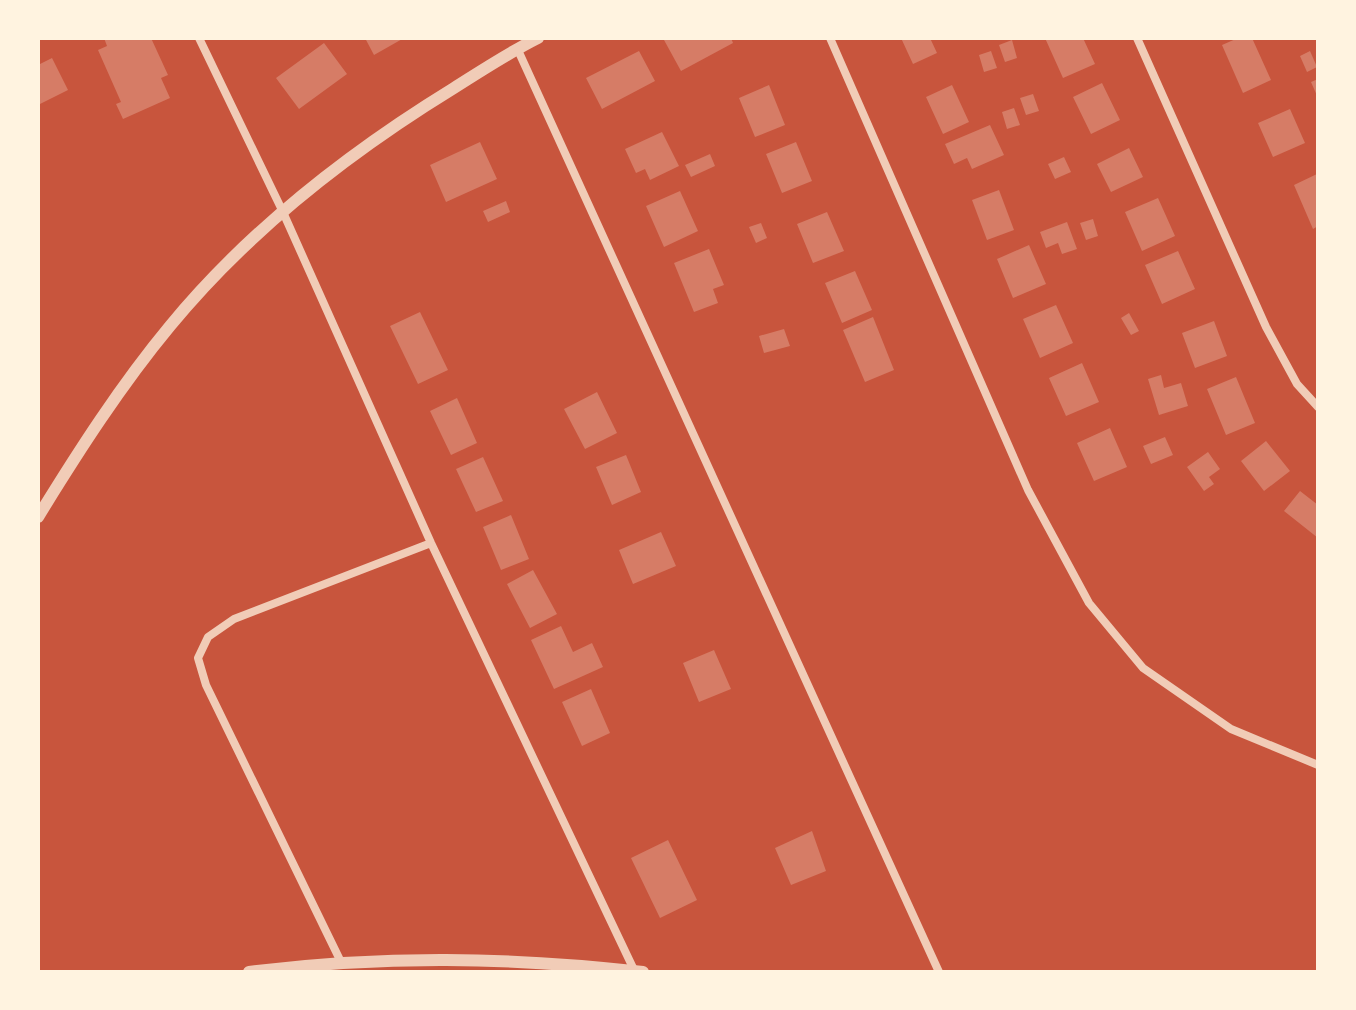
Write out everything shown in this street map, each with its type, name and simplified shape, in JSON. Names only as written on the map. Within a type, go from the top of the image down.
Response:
[{"type":"street","points":[[199,38],[282,210],[431,543],[635,972]]},
{"type":"street","points":[[38,517],[97,425],[169,326],[229,260],[282,210],[401,121],[538,38]]},
{"type":"street","points":[[830,38],[1028,490],[1089,603],[1143,668],[1231,729],[1318,765]]},
{"type":"street","points":[[1137,38],[1266,327],[1297,384],[1318,407]]},
{"type":"street","points":[[517,48],[939,972]]},
{"type":"street","points":[[341,962],[206,685],[198,658],[208,637],[234,619],[431,543]]},
{"type":"street","points":[[249,972],[303,969],[341,962],[483,959],[643,972]]},
{"type":"building","points":[[104,38],[151,38],[168,75],[161,78],[170,98],[123,119],[116,104],[121,102],[98,50],[107,46]]},
{"type":"building","points":[[365,38],[404,38],[374,55]]},
{"type":"building","points":[[731,38],[733,43],[681,71],[664,40]]},
{"type":"building","points":[[901,38],[930,38],[937,53],[913,64]]},
{"type":"building","points":[[1045,38],[1083,38],[1095,64],[1063,78]]},
{"type":"building","points":[[1238,38],[1252,38],[1271,80],[1243,93],[1222,45]]},
{"type":"building","points":[[1012,40],[1017,58],[1005,62],[999,45]]},
{"type":"building","points":[[324,43],[347,74],[299,109],[276,78]]},
{"type":"building","points":[[639,51],[655,81],[602,109],[586,78]]},
{"type":"building","points":[[991,51],[997,68],[984,72],[979,55]]},
{"type":"building","points":[[1310,51],[1317,67],[1307,72],[1300,56]]},
{"type":"building","points":[[52,58],[68,90],[38,105],[38,65]]},
{"type":"building","points":[[1318,79],[1318,98],[1311,82]]},
{"type":"building","points":[[1102,83],[1120,120],[1091,134],[1073,97]]},
{"type":"building","points":[[769,85],[785,125],[755,137],[739,98]]},
{"type":"building","points":[[952,85],[969,122],[943,134],[926,97]]},
{"type":"building","points":[[1033,94],[1039,111],[1026,115],[1020,98]]},
{"type":"building","points":[[1014,108],[1020,125],[1007,129],[1002,112]]},
{"type":"building","points":[[1290,109],[1305,143],[1273,157],[1258,123]]},
{"type":"building","points":[[990,125],[1004,155],[972,169],[967,158],[954,164],[945,144]]},
{"type":"building","points":[[662,132],[679,166],[650,180],[645,169],[636,173],[625,149]]},
{"type":"building","points":[[480,142],[497,179],[446,202],[430,165]]},
{"type":"building","points":[[796,142],[812,181],[782,193],[766,154]]},
{"type":"building","points":[[1129,148],[1143,177],[1111,192],[1097,164]]},
{"type":"building","points":[[710,154],[715,166],[691,177],[685,165]]},
{"type":"building","points":[[1064,157],[1071,172],[1055,179],[1048,164]]},
{"type":"building","points":[[1317,174],[1318,226],[1313,229],[1294,185]]},
{"type":"building","points":[[999,190],[1014,230],[987,240],[972,200]]},
{"type":"building","points":[[680,191],[698,231],[664,247],[646,206]]},
{"type":"building","points":[[1158,198],[1175,236],[1142,251],[1125,212]]},
{"type":"building","points":[[506,201],[510,212],[488,222],[483,211]]},
{"type":"building","points":[[827,212],[844,251],[813,263],[797,224]]},
{"type":"building","points":[[1093,219],[1098,236],[1086,240],[1080,223]]},
{"type":"building","points":[[1067,222],[1077,249],[1062,254],[1058,243],[1046,248],[1040,232]]},
{"type":"building","points":[[761,223],[767,238],[756,243],[749,227]]},
{"type":"building","points":[[1029,245],[1046,284],[1013,298],[997,259]]},
{"type":"building","points":[[709,249],[724,285],[713,289],[718,303],[694,312],[674,263]]},
{"type":"building","points":[[1178,251],[1195,289],[1162,304],[1145,265]]},
{"type":"building","points":[[855,271],[872,310],[842,323],[825,283]]},
{"type":"building","points":[[1056,305],[1073,343],[1040,358],[1023,319]]},
{"type":"building","points":[[420,312],[448,370],[418,384],[390,326]]},
{"type":"building","points":[[1129,313],[1139,331],[1131,335],[1121,318]]},
{"type":"building","points":[[873,317],[894,370],[865,382],[843,330]]},
{"type":"building","points":[[1214,321],[1227,356],[1195,368],[1182,333]]},
{"type":"building","points":[[784,329],[790,346],[764,353],[759,336]]},
{"type":"building","points":[[1082,363],[1099,402],[1066,416],[1049,378]]},
{"type":"building","points":[[1161,375],[1164,388],[1181,383],[1188,406],[1159,415],[1148,379]]},
{"type":"building","points":[[1236,377],[1255,423],[1226,435],[1207,389]]},
{"type":"building","points":[[597,392],[617,433],[585,449],[564,409]]},
{"type":"building","points":[[457,398],[477,443],[451,455],[430,411]]},
{"type":"building","points":[[1110,428],[1127,467],[1094,481],[1077,443]]},
{"type":"building","points":[[1165,437],[1173,455],[1151,464],[1143,446]]},
{"type":"building","points":[[1266,441],[1290,471],[1264,491],[1241,461]]},
{"type":"building","points":[[1208,452],[1220,469],[1209,477],[1214,484],[1204,491],[1187,467]]},
{"type":"building","points":[[626,455],[641,492],[612,505],[596,467]]},
{"type":"building","points":[[483,457],[503,501],[476,512],[456,469]]},
{"type":"building","points":[[1300,491],[1318,505],[1318,538],[1284,511]]},
{"type":"building","points":[[511,515],[529,559],[501,570],[483,527]]},
{"type":"building","points":[[661,532],[676,566],[633,584],[619,550]]},
{"type":"building","points":[[533,570],[557,614],[530,628],[507,584]]},
{"type":"building","points":[[561,626],[573,652],[592,643],[603,667],[554,689],[531,640]]},
{"type":"building","points":[[714,650],[731,689],[699,702],[683,663]]},
{"type":"building","points":[[591,689],[610,733],[582,746],[562,702]]},
{"type":"building","points":[[812,831],[826,871],[791,885],[775,848]]},
{"type":"building","points":[[668,840],[697,900],[660,918],[631,858]]}]
